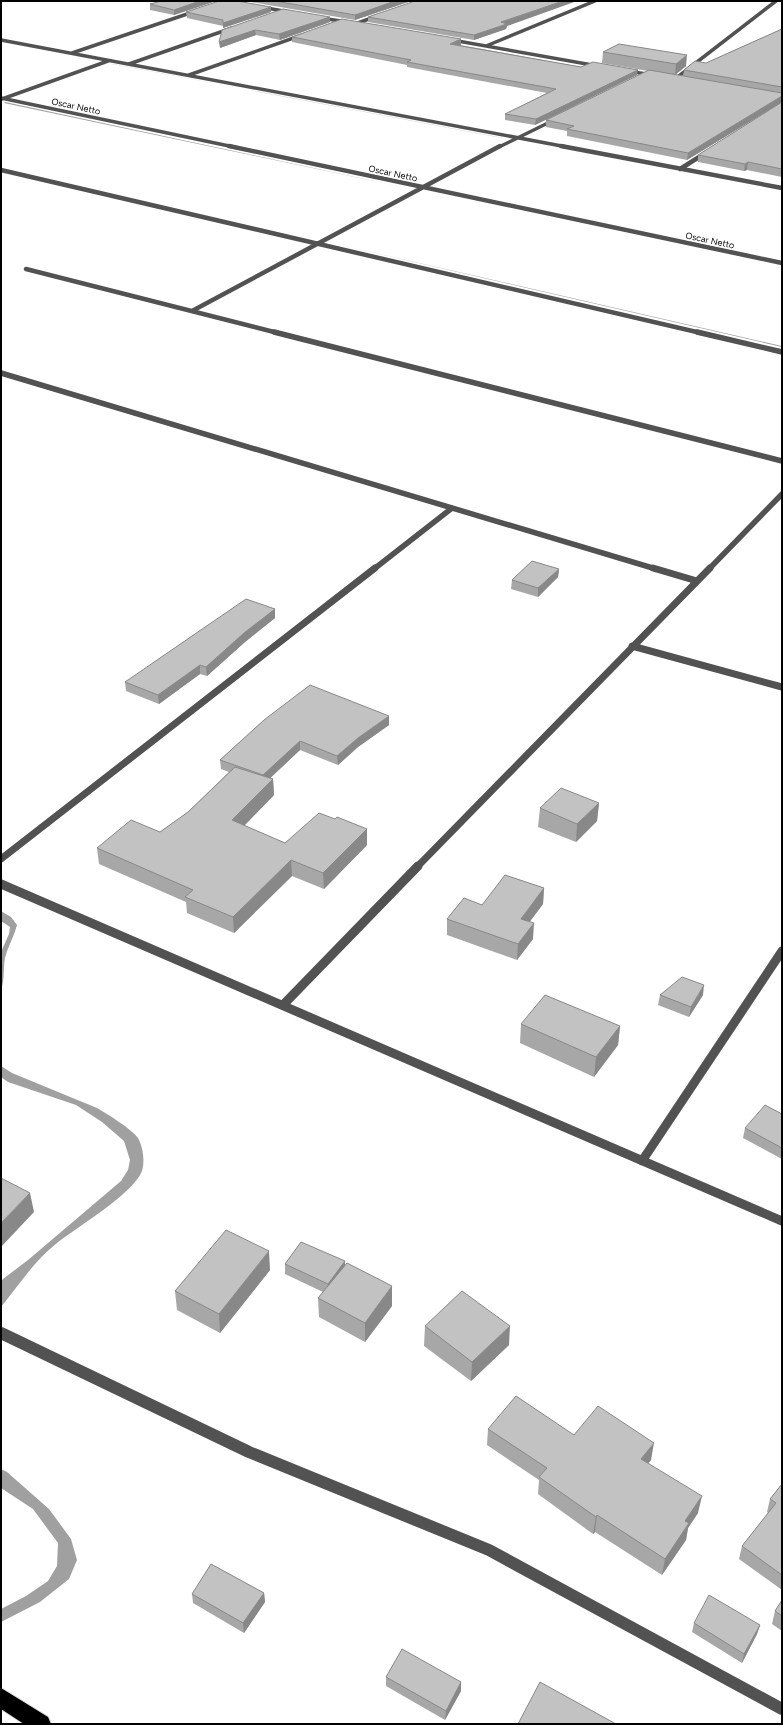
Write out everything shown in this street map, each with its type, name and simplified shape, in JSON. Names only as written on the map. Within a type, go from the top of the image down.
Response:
[{"type":"highway","points":[[1,1698],[41,1724]]},
{"type":"street","points":[[486,46],[594,1]]},
{"type":"street","points":[[675,79],[775,1],[782,2]]},
{"type":"street","points":[[255,6],[297,14]]},
{"type":"street","points":[[71,53],[203,8]]},
{"type":"street","points":[[275,14],[282,11]]},
{"type":"street","points":[[355,24],[384,14]]},
{"type":"street","points":[[318,17],[363,25]]},
{"type":"street","points":[[334,24],[341,21]]},
{"type":"street","points":[[128,64],[238,26]]},
{"type":"street","points":[[188,75],[305,34]]},
{"type":"street","points":[[1,40],[782,188]]},
{"type":"street","points":[[447,40],[601,66]]},
{"type":"street","points":[[1,99],[109,60]]},
{"type":"street","points":[[625,70],[655,75]]},
{"type":"street","points":[[641,78],[648,74]]},
{"type":"street","points":[[668,78],[683,80]]},
{"type":"street","name":"Oscar Netto","points":[[1,99],[782,263]]},
{"type":"street","points":[[192,311],[518,137],[559,118]]},
{"type":"street","points":[[680,169],[714,147]]},
{"type":"street","points":[[1,170],[782,352]]},
{"type":"street","points":[[26,269],[782,461]]},
{"type":"street","points":[[1,373],[697,581]]},
{"type":"street","points":[[283,1005],[782,494]]},
{"type":"street","points":[[1,859],[452,508]]},
{"type":"street","points":[[632,646],[782,687]]},
{"type":"street","points":[[1,884],[782,1221]]},
{"type":"street","points":[[642,1160],[782,950]]},
{"type":"street","points":[[1,1333],[249,1452],[489,1550],[782,1709]]},
{"type":"shaded area","points":[[113,64],[503,138],[502,138]]},
{"type":"shaded area","points":[[5,102],[402,187],[4,103]]},
{"type":"shaded area","points":[[332,243],[782,346],[782,347]]},
{"type":"shaded area","points":[[1,911],[11,917],[17,925],[5,958],[1,990],[1,952],[9,934],[10,927],[1,921]]},
{"type":"shaded area","points":[[1,1066],[12,1073],[97,1108],[113,1118],[138,1138],[143,1154],[143,1167],[137,1180],[128,1190],[104,1210],[66,1236],[49,1250],[34,1265],[1,1307],[1,1282],[3,1279],[28,1260],[121,1181],[128,1170],[130,1160],[124,1141],[102,1122],[76,1105],[8,1082],[1,1077]]},
{"type":"shaded area","points":[[1,1469],[7,1472],[49,1509],[71,1539],[77,1560],[69,1579],[40,1602],[1,1622],[1,1609],[26,1596],[48,1581],[57,1566],[58,1543],[33,1509],[1,1488]]},
{"type":"building","points":[[162,1],[200,1],[174,10],[150,4]]},
{"type":"building","points":[[219,1],[237,1],[271,7],[223,23],[223,20],[186,12]]},
{"type":"building","points":[[275,1],[395,1],[355,15]]},
{"type":"building","points":[[415,1],[563,1],[501,22],[507,24],[474,35],[368,17]]},
{"type":"building","points":[[283,9],[330,17],[279,34],[255,30],[219,42],[222,30]]},
{"type":"building","points":[[342,19],[461,39],[450,44],[581,67],[593,62],[638,70],[536,119],[505,114],[556,89],[407,62],[411,60],[292,37]]},
{"type":"building","points":[[782,29],[782,87],[684,70],[695,61],[706,63]]},
{"type":"building","points":[[619,44],[687,55],[676,64],[603,52]]},
{"type":"building","points":[[649,70],[782,93],[782,96],[688,153],[567,129],[574,126],[546,120]]},
{"type":"building","points":[[782,102],[782,169],[748,162],[745,164],[698,155]]},
{"type":"building","points":[[532,561],[559,569],[538,588],[512,580]]},
{"type":"building","points":[[246,599],[275,609],[244,633],[206,667],[200,665],[158,695],[125,682]]},
{"type":"building","points":[[310,685],[389,716],[358,738],[337,756],[300,741],[263,775],[220,760],[264,720]]},
{"type":"building","points":[[235,767],[273,779],[232,820],[285,843],[319,813],[335,819],[337,817],[367,829],[323,873],[291,860],[233,917],[185,897],[193,890],[97,848],[131,820],[160,832],[188,812]]},
{"type":"building","points":[[561,788],[599,803],[577,824],[540,808]]},
{"type":"building","points":[[505,875],[544,888],[521,919],[534,923],[518,944],[447,919],[464,898],[482,905]]},
{"type":"building","points":[[682,977],[704,985],[691,1007],[660,995]]},
{"type":"building","points":[[545,995],[620,1026],[596,1057],[521,1024]]},
{"type":"building","points":[[765,1105],[782,1114],[782,1148],[745,1128]]},
{"type":"building","points":[[1,1178],[30,1193],[1,1223]]},
{"type":"building","points":[[226,1230],[269,1251],[219,1314],[175,1291]]},
{"type":"building","points":[[301,1242],[345,1261],[328,1284],[285,1264]]},
{"type":"building","points":[[347,1263],[392,1286],[365,1323],[318,1298]]},
{"type":"building","points":[[462,1291],[510,1326],[472,1362],[425,1326]]},
{"type":"building","points":[[516,1396],[574,1435],[598,1406],[654,1443],[641,1459],[702,1496],[685,1521],[689,1523],[665,1559],[597,1515],[596,1517],[539,1477],[547,1468],[488,1429]]},
{"type":"building","points":[[782,1484],[782,1575],[742,1546],[776,1503],[770,1499]]},
{"type":"building","points":[[211,1564],[264,1593],[243,1623],[192,1594]]},
{"type":"building","points":[[709,1595],[760,1625],[744,1654],[694,1623]]},
{"type":"building","points":[[782,1600],[782,1616],[775,1611]]},
{"type":"building","points":[[402,1649],[461,1682],[446,1711],[386,1677]]},
{"type":"building","points":[[540,1682],[616,1724],[518,1724]]}]
